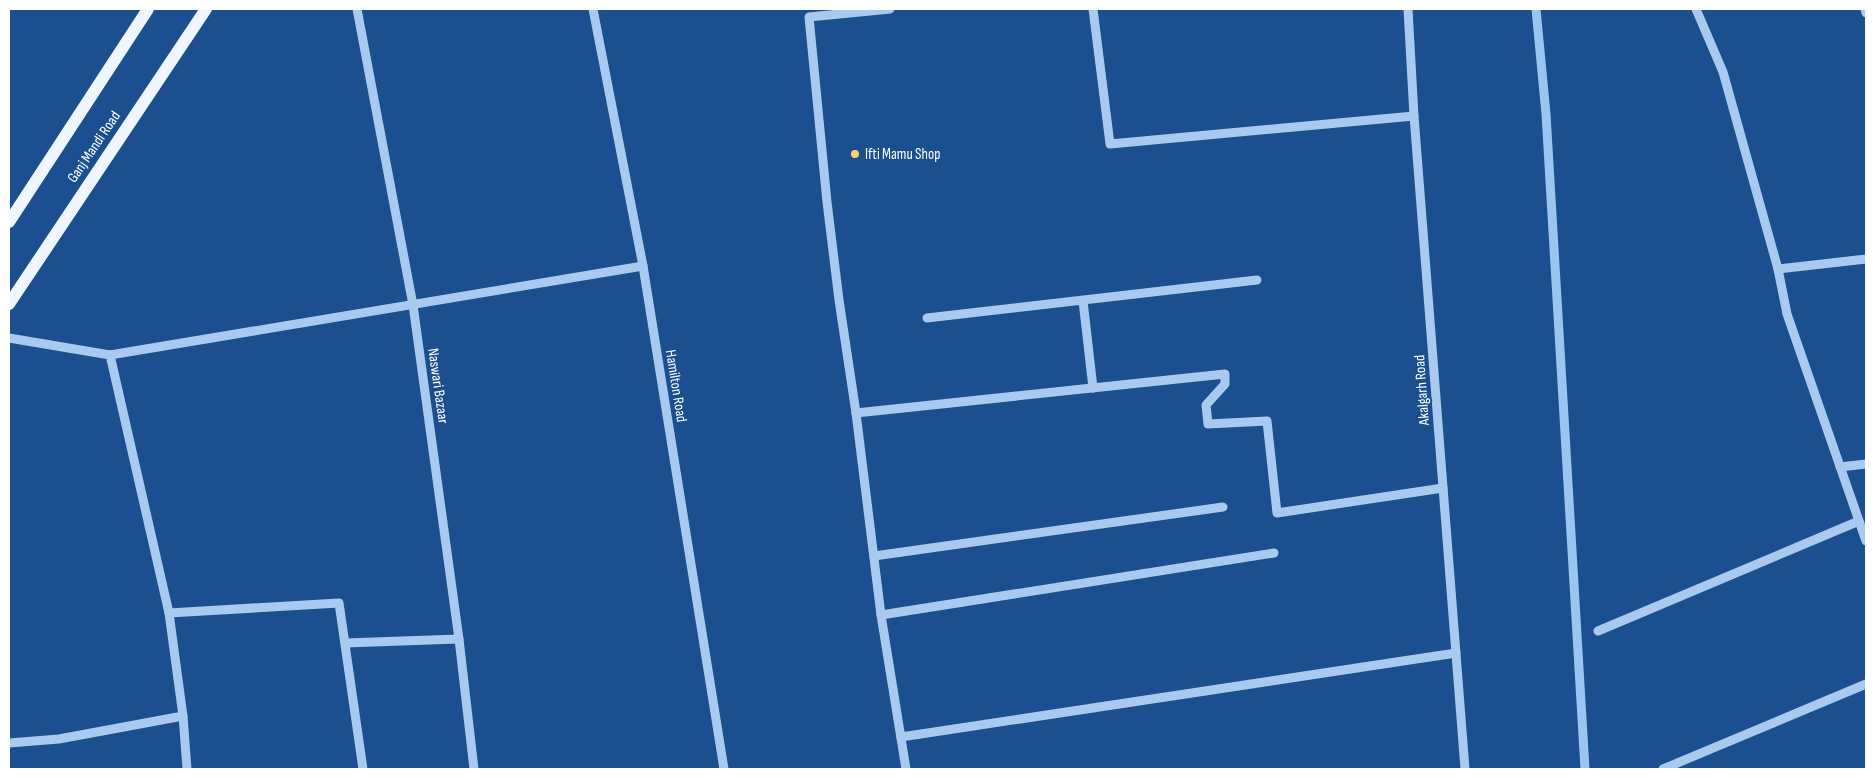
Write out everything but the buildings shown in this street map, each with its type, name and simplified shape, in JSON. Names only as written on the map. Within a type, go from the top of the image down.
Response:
[{"type":"main road","name":"Ganj Mandi Road","points":[[10,216],[148,9]]},
{"type":"main road","name":"Ganj Mandi Road","points":[[9,304],[206,9]]},
{"type":"street","name":"Naswari Bazaar","points":[[357,9],[413,305],[459,639],[474,769]]},
{"type":"street","name":"Hamilton Road","points":[[593,9],[643,266],[724,769]]},
{"type":"street","points":[[890,9],[809,13],[827,202],[839,300],[856,413],[881,615],[906,769]]},
{"type":"street","points":[[1092,9],[1110,144],[1414,116]]},
{"type":"street","name":"Akalgarh Road","points":[[1408,9],[1414,116],[1465,769]]},
{"type":"street","points":[[1708,9],[1697,11],[1723,72],[1778,268],[1786,314],[1866,541]]},
{"type":"street","points":[[1865,9],[1866,13]]},
{"type":"street","points":[[1778,268],[1866,259]]},
{"type":"street","points":[[9,338],[110,355],[643,266]]},
{"type":"street","points":[[927,318],[1257,280]]},
{"type":"street","points":[[1083,301],[1093,388]]},
{"type":"street","points":[[110,355],[169,613],[183,716],[187,769]]},
{"type":"street","points":[[856,413],[1225,374],[1225,384],[1206,405],[1208,424],[1268,421],[1277,513],[1443,488]]},
{"type":"street","points":[[1840,467],[1866,464]]},
{"type":"street","points":[[874,556],[1223,507]]},
{"type":"street","points":[[1598,631],[1859,521]]},
{"type":"street","points":[[881,615],[1274,553]]},
{"type":"street","points":[[169,613],[340,602],[364,769]]},
{"type":"street","points":[[345,644],[459,639]]},
{"type":"street","points":[[901,738],[1456,653]]},
{"type":"street","points":[[1663,769],[1866,684]]},
{"type":"street","points":[[9,744],[59,739],[183,716]]},
{"type":"waterway","points":[[1536,9],[1546,114],[1585,769]]},
{"type":"place","name":"Ifti Mamu Shop","points":[[855,154]]}]
